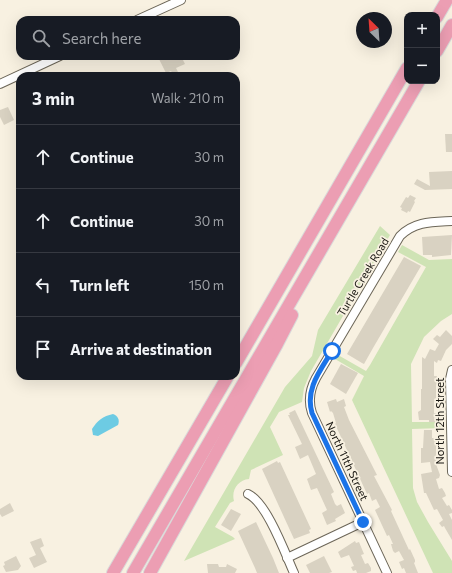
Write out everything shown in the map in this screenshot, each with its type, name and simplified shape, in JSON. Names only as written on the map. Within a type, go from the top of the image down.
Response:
[{"type":"highway","points":[[440,12],[447,0]]},
{"type":"highway","points":[[439,48],[452,25]]},
{"type":"highway","points":[[240,356],[404,73]]},
{"type":"highway","points":[[133,573],[417,84]]},
{"type":"highway","points":[[150,573],[277,344],[347,205]]},
{"type":"highway","points":[[113,573],[226,380]]},
{"type":"highway","points":[[107,573],[155,501]]},
{"type":"street","points":[[147,16],[181,0]]},
{"type":"street","points":[[26,72],[51,60]]},
{"type":"street","points":[[0,84],[16,77]]},
{"type":"street","name":"Turtle Creek Road","points":[[316,378],[400,236],[410,228],[419,224],[452,220]]},
{"type":"street","name":"North 12th Street","points":[[452,370],[450,379],[452,472]]},
{"type":"street","name":"North 11th Street","points":[[316,378],[310,395],[312,413],[387,573]]},
{"type":"street","points":[[248,494],[257,499],[266,511],[294,573]]},
{"type":"street","points":[[287,558],[363,522]]},
{"type":"green space","points":[[380,226],[390,235],[311,371],[304,388],[302,402],[279,412],[270,427],[283,455],[251,470],[249,479],[242,481],[236,486],[233,497],[234,501],[230,503],[215,527],[235,539],[184,561],[285,387],[312,356],[318,330]]},
{"type":"green space","points":[[402,245],[429,260],[452,259],[452,314],[441,321],[424,337],[411,364],[412,422],[442,422],[442,428],[412,429],[413,488],[417,502],[452,561],[452,573],[433,573],[352,400],[364,376],[335,359],[338,355],[366,371],[370,365],[426,267],[398,252]]},
{"type":"water","points":[[113,414],[118,418],[118,425],[98,436],[93,435],[92,429],[96,424],[101,419]]},
{"type":"building","points":[[160,60],[183,60],[185,64],[176,68],[178,72],[166,72]]},
{"type":"building","points":[[8,107],[14,120],[4,125],[0,117],[0,110]]},
{"type":"building","points":[[445,134],[452,134],[452,152],[446,152]]},
{"type":"building","points":[[452,171],[452,189],[425,190],[414,184],[417,179],[430,186],[429,172]]},
{"type":"building","points":[[410,195],[416,198],[410,212],[408,211],[407,213],[401,210],[402,208],[400,207],[406,197],[408,198]]},
{"type":"building","points":[[452,235],[451,255],[432,257],[432,255],[423,255],[422,237]]},
{"type":"building","points":[[404,257],[421,266],[364,364],[347,354]]},
{"type":"building","points":[[446,330],[452,336],[452,344],[446,350],[441,361],[438,360],[437,363],[434,361],[434,376],[437,376],[436,399],[434,402],[436,422],[419,420],[418,412],[421,410],[422,389],[422,357],[425,359],[430,349],[435,351],[439,344],[433,339],[437,335],[440,337]]},
{"type":"building","points":[[341,364],[358,373],[346,394],[330,384]]},
{"type":"building","points":[[336,399],[337,402],[344,399],[346,406],[344,407],[349,420],[377,475],[374,476],[392,510],[391,511],[415,560],[414,563],[418,573],[406,573],[404,568],[402,569],[399,562],[404,560],[399,551],[395,553],[393,551],[391,544],[393,544],[389,535],[387,536],[375,510],[380,507],[376,499],[372,501],[369,493],[367,494],[335,424],[333,413],[331,411],[330,412],[327,402]]},
{"type":"building","points":[[295,410],[334,492],[331,494],[335,504],[337,506],[341,504],[345,513],[335,519],[336,521],[327,525],[322,513],[327,510],[317,488],[311,490],[307,479],[316,474],[308,455],[300,459],[295,447],[302,444],[288,415]]},
{"type":"building","points":[[424,430],[432,430],[432,438],[436,438],[436,464],[440,475],[439,478],[436,479],[439,489],[442,488],[446,496],[442,498],[447,506],[449,505],[452,510],[452,513],[449,514],[452,520],[452,540],[444,526],[442,527],[439,523],[443,520],[437,509],[434,510],[426,493],[424,493],[421,474],[432,472],[430,462],[421,463],[421,448],[423,448]]},
{"type":"building","points":[[277,461],[278,463],[280,462],[311,529],[309,530],[310,533],[294,539],[262,469]]},
{"type":"building","points":[[10,503],[14,511],[2,517],[0,514],[0,509]]},
{"type":"building","points":[[231,509],[241,514],[231,531],[221,525]]},
{"type":"building","points":[[256,522],[279,573],[257,573],[238,531]]},
{"type":"building","points":[[41,538],[44,546],[40,548],[47,562],[34,568],[29,558],[36,555],[30,542]]},
{"type":"building","points":[[355,541],[356,543],[359,542],[364,554],[361,555],[365,564],[368,563],[371,571],[366,573],[357,573],[356,570],[353,571],[351,567],[354,566],[349,555],[341,558],[338,552]]},
{"type":"building","points":[[16,556],[21,566],[18,570],[6,572],[3,566],[5,565],[4,562]]},
{"type":"building","points":[[324,556],[332,572],[310,573],[306,565]]},
{"type":"building","points":[[207,564],[218,564],[219,567],[226,567],[227,564],[237,569],[235,573],[208,573]]},
{"type":"route","points":[[332,351],[313,383],[310,395],[310,404],[312,413],[363,522]]}]
